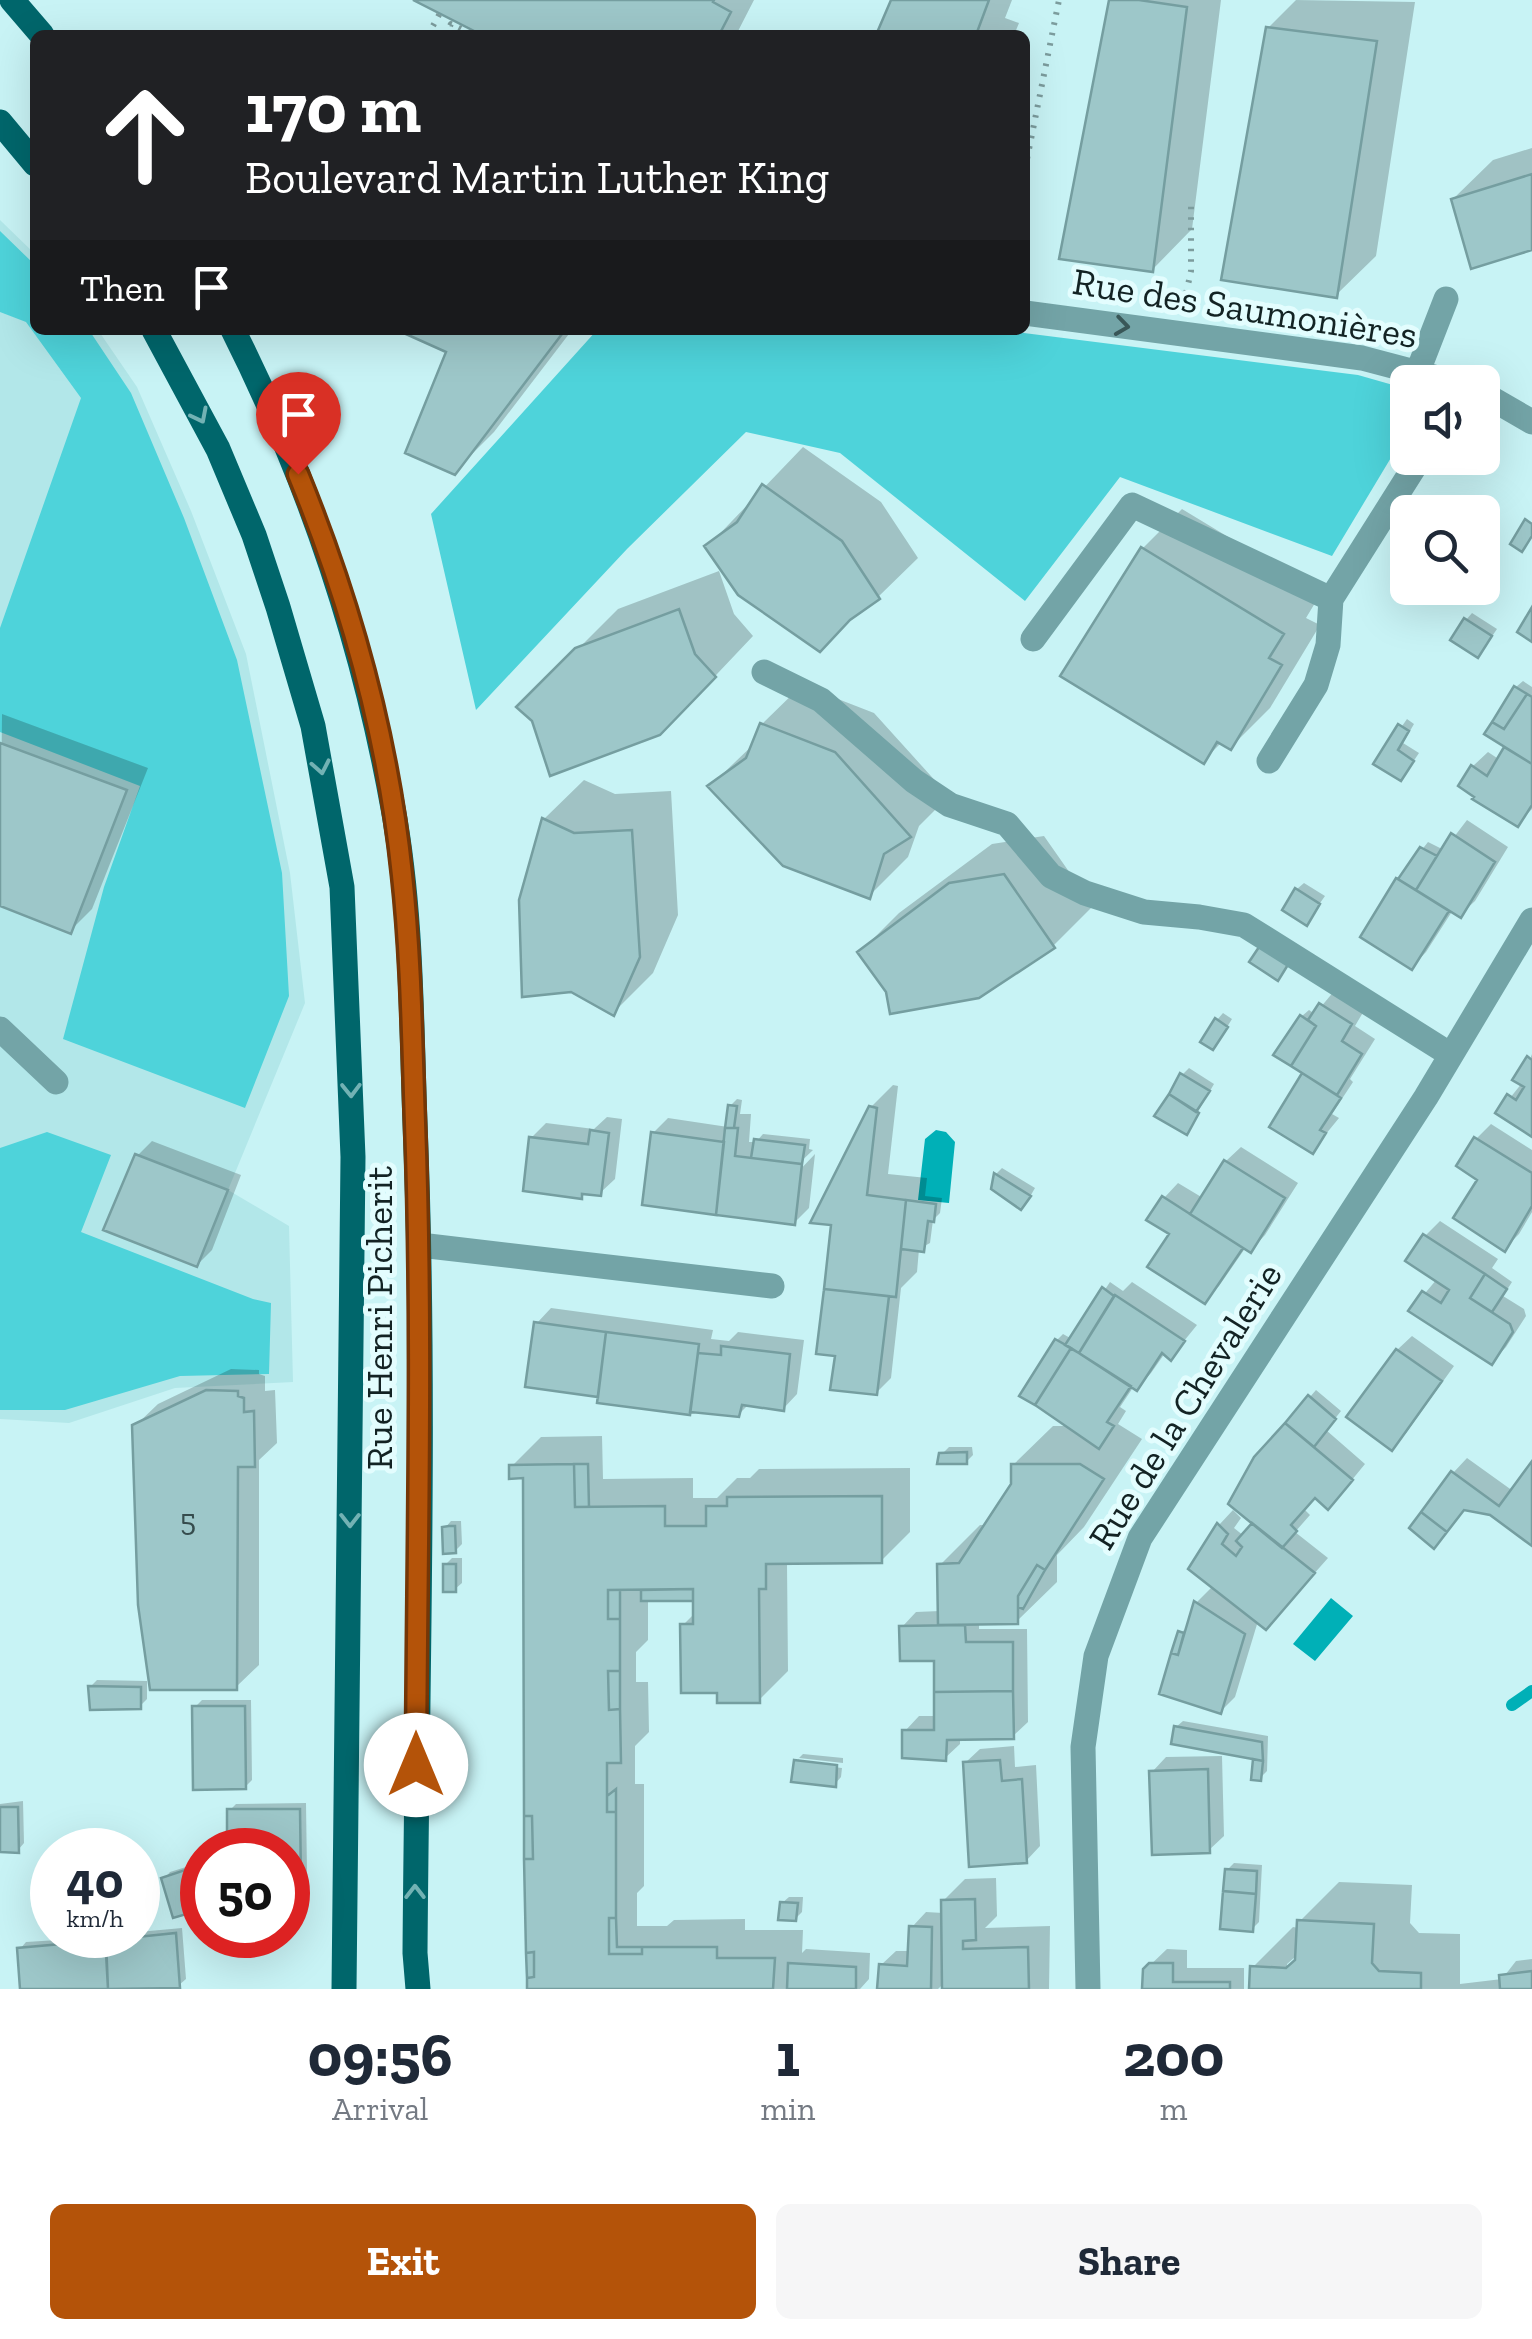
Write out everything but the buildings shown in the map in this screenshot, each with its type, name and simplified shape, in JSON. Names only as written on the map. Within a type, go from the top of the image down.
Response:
[{"type":"main road","points":[[12,0],[38,30]]},
{"type":"main road","points":[[0,122],[30,158]]},
{"type":"main road","name":"Rue Henri Picherit","points":[[157,335],[225,466],[254,535],[300,672],[342,887],[353,1157],[344,1989]]},
{"type":"main road","name":"Rue Henri Picherit","points":[[235,335],[310,505],[358,652],[390,794],[402,873],[408,934],[420,1245],[415,1933],[418,1989]]},
{"type":"street","points":[[1420,365],[1446,299]]},
{"type":"street","name":"Rue des Saumonières","points":[[1030,314],[1392,365]]},
{"type":"street","points":[[1500,404],[1532,422]]},
{"type":"street","points":[[1269,760],[1316,685],[1328,645],[1331,599],[1409,475]]},
{"type":"street","points":[[1033,639],[1132,505],[1331,599]]},
{"type":"street","points":[[764,672],[821,700],[914,780],[950,804],[1007,824],[1051,876],[1084,893],[1144,912],[1199,916],[1244,926],[1451,1054]]},
{"type":"street","name":"Rue de la Chevalerie","points":[[1088,1989],[1083,1747],[1096,1656],[1116,1594],[1140,1538],[1451,1054],[1532,920]]},
{"type":"street","points":[[0,1029],[56,1082]]},
{"type":"street","points":[[420,1245],[772,1286]]},
{"type":"path","points":[[1030,144],[1059,0]]},
{"type":"path","points":[[431,30],[440,13]]},
{"type":"path","points":[[1176,333],[1191,271],[1191,201]]},
{"type":"shaded area","points":[[0,220],[30,249],[30,335],[101,335],[137,387],[191,511],[246,654],[290,873],[305,1003],[228,1190],[289,1226],[293,1382],[175,1388],[69,1423],[0,1419]]},
{"type":"shaded area","points":[[0,231],[30,260],[30,328],[26,322],[0,312]]},
{"type":"shaded area","points":[[1030,334],[1358,375],[1390,384],[1390,459],[1332,556],[1120,477],[1025,601],[840,453],[746,432],[627,549],[476,710],[431,514],[592,335]]},
{"type":"shaded area","points":[[35,335],[92,335],[131,393],[184,518],[237,660],[282,873],[289,996],[245,1108],[63,1039],[104,887],[140,786],[0,732],[0,628],[81,398]]},
{"type":"shaded area","points":[[936,1130],[946,1132],[955,1142],[949,1203],[918,1200],[925,1139]]},
{"type":"shaded area","points":[[47,1132],[111,1155],[81,1232],[271,1303],[269,1374],[180,1376],[65,1410],[0,1410],[0,1148]]},
{"type":"shaded area","points":[[1331,1598],[1353,1616],[1315,1661],[1293,1644]]},
{"type":"waterway","points":[[1512,1705],[1532,1691]]},
{"type":"route","points":[[298,474],[343,600],[372,705],[394,812],[408,934],[420,1245],[416,1765]]}]
